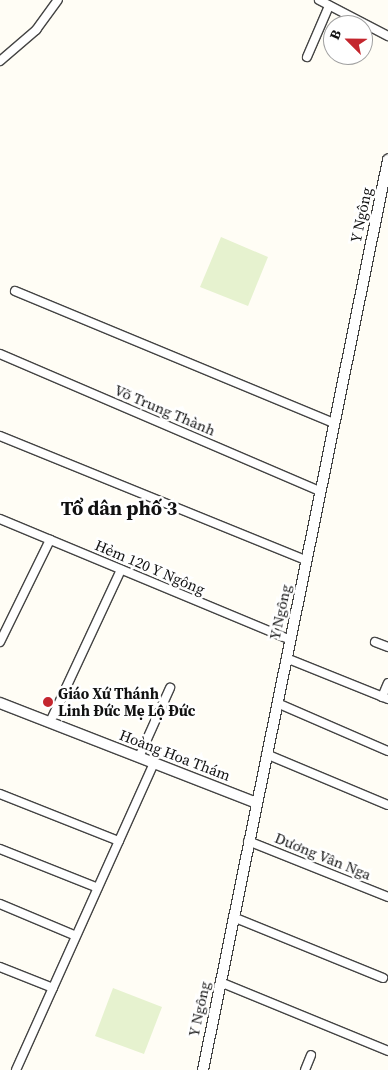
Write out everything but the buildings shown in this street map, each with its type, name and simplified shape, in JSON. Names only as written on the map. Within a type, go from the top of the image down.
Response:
[{"type":"street","points":[[0,61],[36,30],[58,0]]},
{"type":"street","points":[[319,0],[388,36]]},
{"type":"street","points":[[307,57],[329,6]]},
{"type":"street","name":"Y Ngông","points":[[203,1070],[248,841],[388,160]]},
{"type":"street","points":[[15,291],[334,423]]},
{"type":"street","name":"Võ Trung Thành","points":[[0,354],[320,491]]},
{"type":"street","points":[[0,436],[306,560]]},
{"type":"street","name":"Hẻm 120 Y Ngông","points":[[0,519],[290,640]]},
{"type":"street","points":[[0,642],[50,540]]},
{"type":"street","points":[[50,722],[121,570]]},
{"type":"street","points":[[376,642],[388,647]]},
{"type":"street","points":[[286,658],[385,698],[388,683]]},
{"type":"street","points":[[139,757],[170,688]]},
{"type":"street","name":"Hoàng Hoa Thám","points":[[0,703],[256,803]]},
{"type":"street","points":[[277,703],[388,751]]},
{"type":"street","points":[[266,754],[388,805]]},
{"type":"street","points":[[16,1070],[154,763]]},
{"type":"street","points":[[0,794],[119,841]]},
{"type":"street","name":"Dương Vân Nga","points":[[248,841],[388,897]]},
{"type":"street","points":[[0,849],[98,888]]},
{"type":"street","points":[[0,904],[76,936]]},
{"type":"street","points":[[233,917],[383,978]]},
{"type":"street","points":[[0,967],[52,988]]},
{"type":"street","points":[[220,982],[388,1051]]},
{"type":"street","points":[[304,1070],[311,1055]]},
{"type":"green space","points":[[221,237],[268,257],[248,306],[200,287]]},
{"type":"green space","points":[[113,988],[162,1007],[144,1054],[95,1036]]},
{"type":"place","name":"Giáo Xứ Thánh Linh Đức Mẹ Lộ Đức","points":[[48,702]]},
{"type":"district","name":"Tổ dân phố 3","points":[[119,508]]}]
